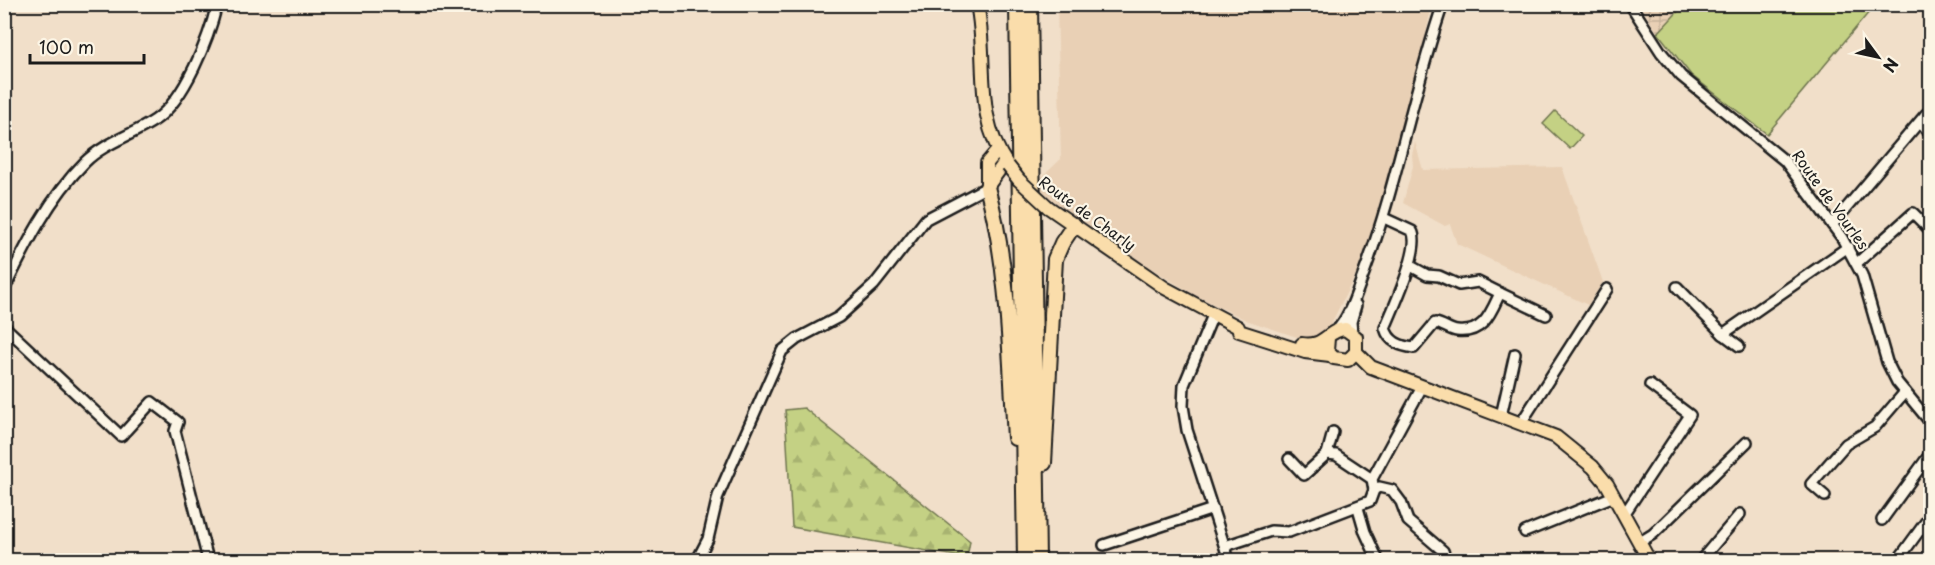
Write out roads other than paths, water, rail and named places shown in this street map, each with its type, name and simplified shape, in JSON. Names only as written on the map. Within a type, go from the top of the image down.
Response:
[{"type":"highway","points":[[1009,4],[1012,59],[1018,69]]},
{"type":"highway","points":[[1017,4],[1025,561]]},
{"type":"highway","points":[[1032,8],[1038,561]]},
{"type":"highway","points":[[987,187],[997,230],[1005,297],[1017,509],[1025,518]]},
{"type":"highway","points":[[1037,498],[1043,487],[1055,259],[1074,225]]},
{"type":"main road","name":"Route de Charly","points":[[977,4],[981,26],[981,87],[985,115],[998,150],[1018,180],[1048,207],[1165,288],[1238,327],[1239,331],[1305,352],[1330,355]]},
{"type":"main road","points":[[987,187],[987,164],[998,150]]},
{"type":"main road","points":[[987,187],[1006,164]]},
{"type":"main road","name":"Route de Charly","points":[[1238,327],[1243,325],[1305,345],[1317,344],[1332,334]]},
{"type":"main road","points":[[1345,329],[1352,333],[1358,342],[1352,356],[1338,361],[1330,355],[1326,347],[1332,334],[1345,329]]},
{"type":"main road","points":[[1352,356],[1368,373],[1422,387],[1556,437],[1593,467],[1625,513],[1649,561]]},
{"type":"street","points":[[4,290],[29,239],[61,190],[86,161],[157,119],[179,93],[200,57],[217,4]]},
{"type":"street","points":[[1352,333],[1353,313],[1387,219],[1429,43],[1443,4]]},
{"type":"street","name":"Route de Vourles","points":[[1630,4],[1670,63],[1701,92],[1778,153],[1848,247],[1857,263],[1887,362],[1905,392],[1929,418]]},
{"type":"street","points":[[1832,225],[1924,119],[1930,133]]},
{"type":"street","points":[[698,561],[708,539],[718,496],[782,351],[789,344],[839,317],[874,285],[926,219],[987,187]]},
{"type":"street","points":[[1857,263],[1913,213],[1930,230]]},
{"type":"street","points":[[1387,219],[1414,234],[1409,265],[1385,328],[1388,335],[1400,345],[1414,348],[1428,327],[1435,323],[1458,332],[1482,326],[1500,293]]},
{"type":"street","points":[[1332,334],[1354,296],[1387,219]]},
{"type":"street","points":[[1723,334],[1848,247]]},
{"type":"street","points":[[1409,265],[1427,275],[1438,276],[1459,285],[1478,282],[1546,315]]},
{"type":"street","points":[[1677,287],[1723,334],[1739,346]]},
{"type":"street","points":[[1521,423],[1607,289]]},
{"type":"street","points":[[1213,315],[1184,385],[1183,406],[1187,430],[1229,561]]},
{"type":"street","points":[[4,326],[121,436],[152,402],[178,422],[175,431],[208,561]]},
{"type":"street","points":[[1501,416],[1515,354]]},
{"type":"street","points":[[1625,513],[1690,415],[1650,386]]},
{"type":"street","points":[[1224,546],[1271,531],[1289,532],[1358,508],[1370,501],[1374,490],[1372,479],[1422,387]]},
{"type":"street","points":[[1825,496],[1810,484],[1845,444],[1875,427],[1905,392]]},
{"type":"street","points":[[1289,459],[1304,475],[1327,454],[1333,432]]},
{"type":"street","points":[[1640,542],[1653,534],[1747,442]]},
{"type":"street","points":[[1327,454],[1336,455],[1372,479]]},
{"type":"street","points":[[1882,520],[1930,454]]},
{"type":"street","points":[[1374,490],[1379,487],[1392,490],[1401,501],[1408,521],[1443,552],[1446,559],[1443,561]]},
{"type":"street","points":[[1525,532],[1614,496]]},
{"type":"street","points":[[1358,508],[1365,532],[1378,561]]},
{"type":"street","points":[[1104,545],[1213,509]]},
{"type":"street","points":[[1701,561],[1740,514]]},
{"type":"street","points":[[1899,561],[1930,516]]}]
